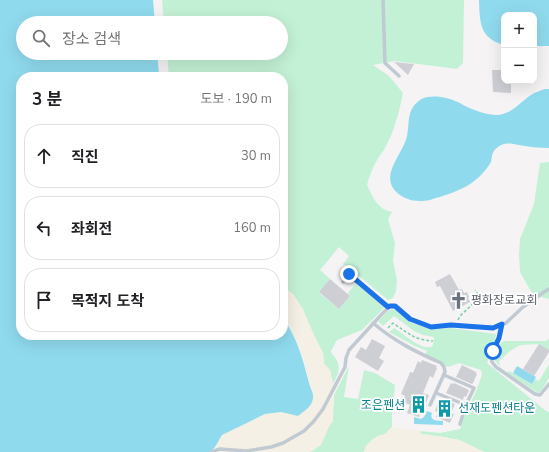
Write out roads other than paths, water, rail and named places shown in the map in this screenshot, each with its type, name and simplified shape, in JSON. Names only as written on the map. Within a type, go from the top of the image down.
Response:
[{"type":"lane","points":[[383,0],[385,63],[399,76]]},
{"type":"lane","points":[[343,282],[349,274],[388,307]]},
{"type":"lane","points":[[211,452],[220,449],[246,451],[271,447],[283,443],[304,431],[323,409],[345,367],[349,350],[390,306],[395,306],[410,319],[431,327],[456,325],[493,328],[506,323],[523,307],[549,290]]},
{"type":"lane","points":[[374,323],[401,344],[441,363],[444,367],[444,375],[430,405]]},
{"type":"lane","points":[[502,324],[499,338],[491,357],[492,362],[496,367],[535,394],[540,395],[549,384]]},
{"type":"lane","points":[[444,375],[474,388],[466,405],[460,424]]},
{"type":"lane","points":[[436,393],[466,405]]},
{"type":"water","points":[[0,0],[153,0],[154,16],[16,16],[16,60],[158,60],[159,72],[16,72],[16,340],[288,340],[288,325],[299,349],[313,394],[311,404],[298,416],[281,412],[265,414],[222,435],[215,447],[210,452],[0,452]]},
{"type":"water","points":[[479,0],[549,0],[549,46],[537,46],[537,12],[501,12],[501,44],[490,38],[485,33],[482,28]]},
{"type":"water","points":[[549,89],[549,148],[512,144],[497,147],[492,155],[490,164],[476,180],[456,191],[429,200],[420,201],[408,199],[400,195],[393,188],[390,181],[393,166],[405,143],[409,116],[412,108],[420,100],[428,97],[442,97],[458,102],[479,112],[500,115],[510,111],[536,92]]},
{"type":"water","points":[[517,366],[536,377],[532,384],[513,373]]},
{"type":"water","points":[[427,411],[432,413],[432,418],[436,421],[443,421],[443,425],[414,424],[414,417],[421,419]]},
{"type":"place","name":"평화장로교회","points":[[458,300]]},
{"type":"place","name":"조은펜션","points":[[418,405]]},
{"type":"place","name":"선재도펜션타운","points":[[445,408]]}]
